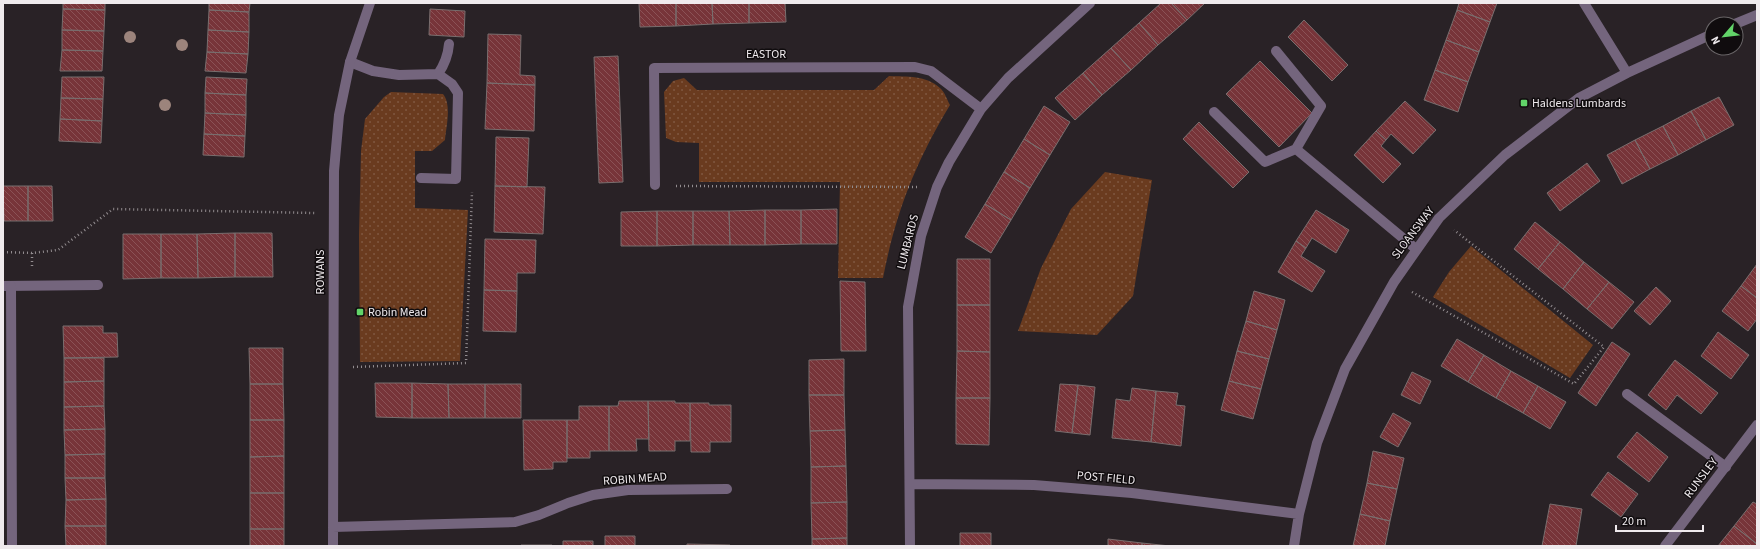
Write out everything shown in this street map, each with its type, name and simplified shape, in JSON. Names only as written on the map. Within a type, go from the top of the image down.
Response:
[{"type":"street","name":"ROWANS","points":[[333,546],[334,171],[339,115],[350,62],[370,3]]},
{"type":"street","name":"LUMBARDS","points":[[910,546],[908,307],[913,272],[921,236],[948,162],[981,109],[1008,78],[1090,3]]},
{"type":"street","points":[[1584,3],[1627,73]]},
{"type":"street","points":[[1744,20],[1757,14]]},
{"type":"street","name":"SLOANSWAY","points":[[1294,546],[1299,514],[1317,443],[1345,369],[1394,282],[1439,218],[1505,155],[1579,98],[1627,73],[1704,38]]},
{"type":"street","points":[[438,74],[448,54],[449,44]]},
{"type":"street","points":[[1214,112],[1265,162],[1296,149],[1321,106],[1276,51]]},
{"type":"street","points":[[350,62],[373,71],[398,75],[438,74],[452,84],[458,94],[456,178],[421,178]]},
{"type":"street","name":"EASTOR","points":[[655,185],[654,68],[915,67],[931,71],[981,109]]},
{"type":"street","points":[[1296,149],[1416,249]]},
{"type":"street","points":[[12,546],[7,466],[7,286],[98,285]]},
{"type":"street","points":[[1627,394],[1726,467]]},
{"type":"street","name":"RUNSLEY","points":[[1665,546],[1757,425]]},
{"type":"street","name":"POST FIELD","points":[[910,484],[1034,485],[1117,492],[1299,514]]},
{"type":"street","name":"ROBIN MEAD","points":[[333,527],[515,522],[539,515],[568,502],[593,495],[628,490],[727,489]]},
{"type":"path","points":[[334,368],[466,363],[472,185]]},
{"type":"path","points":[[655,185],[938,187]]},
{"type":"path","points":[[3,252],[32,253],[58,250],[113,209],[333,213]]},
{"type":"path","points":[[1394,282],[1574,384],[1604,347],[1439,218]]},
{"type":"shaded area","points":[[889,76],[909,77],[929,81],[942,90],[950,105],[927,147],[908,188],[894,231],[883,278],[838,278],[840,182],[699,182],[699,143],[676,142],[666,138],[664,92],[673,81],[684,78],[697,90],[874,90]]},
{"type":"shaded area","points":[[391,92],[443,94],[446,99],[448,116],[445,140],[432,151],[415,151],[415,208],[468,210],[460,361],[360,362],[359,235],[361,151],[365,119],[384,97]]},
{"type":"shaded area","points":[[1105,172],[1152,180],[1133,296],[1097,335],[1018,331],[1041,268],[1071,209]]},
{"type":"shaded area","points":[[1471,246],[1593,345],[1570,378],[1433,297],[1449,272]]},
{"type":"building","points":[[63,3],[105,3],[105,10],[63,9]]},
{"type":"building","points":[[209,3],[250,3],[249,12],[209,10]]},
{"type":"building","points":[[639,3],[676,3],[676,26],[640,27]]},
{"type":"building","points":[[676,3],[712,3],[713,24],[676,26]]},
{"type":"building","points":[[712,3],[749,3],[749,23],[713,24]]},
{"type":"building","points":[[749,3],[785,3],[786,22],[749,23]]},
{"type":"building","points":[[1161,3],[1171,3],[1187,20],[1158,45],[1139,23]]},
{"type":"building","points":[[1171,3],[1205,3],[1187,20]]},
{"type":"building","points":[[1459,3],[1497,3],[1490,22],[1457,10]]},
{"type":"building","points":[[63,9],[105,10],[104,31],[62,30]]},
{"type":"building","points":[[430,9],[465,11],[464,37],[429,35]]},
{"type":"building","points":[[209,10],[249,12],[249,32],[208,30]]},
{"type":"building","points":[[1457,10],[1490,22],[1479,52],[1446,40]]},
{"type":"building","points":[[1304,20],[1348,65],[1332,81],[1288,37]]},
{"type":"building","points":[[1139,23],[1158,45],[1131,70],[1111,48]]},
{"type":"building","points":[[62,30],[104,31],[103,51],[62,50]]},
{"type":"building","points":[[208,30],[249,32],[248,54],[207,52]]},
{"type":"building","points":[[488,34],[521,35],[520,75],[535,76],[535,85],[487,83]]},
{"type":"building","points":[[1446,40],[1479,52],[1468,82],[1435,70]]},
{"type":"building","points":[[1111,48],[1131,70],[1102,95],[1083,73]]},
{"type":"building","points":[[62,50],[103,51],[102,71],[60,71]]},
{"type":"building","points":[[207,52],[248,54],[246,73],[205,71]]},
{"type":"building","points":[[618,56],[623,182],[599,183],[594,57]]},
{"type":"building","points":[[1260,61],[1312,113],[1279,147],[1226,94]]},
{"type":"building","points":[[1435,70],[1468,82],[1458,112],[1424,100]]},
{"type":"building","points":[[1083,73],[1102,95],[1075,120],[1055,98]]},
{"type":"building","points":[[62,77],[104,77],[103,99],[61,98]]},
{"type":"building","points":[[206,77],[247,79],[246,95],[205,93]]},
{"type":"building","points":[[487,83],[535,85],[534,131],[485,129]]},
{"type":"building","points":[[205,93],[246,95],[246,115],[205,113]]},
{"type":"building","points":[[1719,97],[1734,125],[1706,140],[1691,111]]},
{"type":"building","points":[[61,98],[103,99],[102,121],[60,119]]},
{"type":"building","points":[[1405,101],[1436,130],[1413,154],[1391,134],[1386,140],[1376,131]]},
{"type":"building","points":[[1044,106],[1070,122],[1050,155],[1024,139]]},
{"type":"building","points":[[1691,111],[1706,140],[1678,155],[1663,126]]},
{"type":"building","points":[[205,113],[246,115],[245,136],[204,134]]},
{"type":"building","points":[[60,119],[102,121],[101,143],[59,141]]},
{"type":"building","points":[[1199,122],[1249,172],[1233,188],[1183,139]]},
{"type":"building","points":[[1663,126],[1678,155],[1650,169],[1635,140]]},
{"type":"building","points":[[1376,131],[1386,140],[1381,146],[1401,164],[1383,183],[1354,155]]},
{"type":"building","points":[[204,134],[245,136],[244,157],[203,155]]},
{"type":"building","points":[[496,137],[529,138],[527,187],[495,186]]},
{"type":"building","points":[[1024,139],[1050,155],[1030,188],[1004,172]]},
{"type":"building","points":[[1635,140],[1650,169],[1622,184],[1607,155]]},
{"type":"building","points":[[1587,163],[1600,181],[1560,211],[1547,193]]},
{"type":"building","points":[[1004,172],[1030,188],[1011,220],[985,204]]},
{"type":"building","points":[[3,186],[28,186],[28,221],[4,221]]},
{"type":"building","points":[[28,186],[52,186],[53,221],[28,221]]},
{"type":"building","points":[[495,186],[545,187],[543,234],[494,232]]},
{"type":"building","points":[[985,204],[1011,220],[991,253],[965,237]]},
{"type":"building","points":[[837,209],[837,244],[801,244],[801,210]]},
{"type":"building","points":[[765,210],[801,210],[801,244],[765,245]]},
{"type":"building","points":[[765,210],[765,245],[730,245],[729,211]]},
{"type":"building","points":[[1316,210],[1349,230],[1336,253],[1312,238],[1306,248],[1296,241]]},
{"type":"building","points":[[657,211],[657,246],[621,246],[621,212]]},
{"type":"building","points":[[657,211],[693,211],[693,245],[657,246]]},
{"type":"building","points":[[693,211],[729,211],[730,245],[693,245]]},
{"type":"building","points":[[1535,222],[1560,242],[1538,269],[1514,249]]},
{"type":"building","points":[[235,233],[272,233],[273,277],[235,277]]},
{"type":"building","points":[[235,233],[235,277],[198,278],[197,234]]},
{"type":"building","points":[[123,234],[161,234],[161,278],[123,279]]},
{"type":"building","points":[[161,234],[197,234],[198,278],[161,278]]},
{"type":"building","points":[[485,239],[536,240],[535,273],[517,273],[517,291],[484,290]]},
{"type":"building","points":[[1296,241],[1306,248],[1301,256],[1325,271],[1312,292],[1278,272]]},
{"type":"building","points":[[1560,242],[1584,262],[1563,289],[1538,269]]},
{"type":"building","points":[[957,259],[990,259],[990,305],[957,305]]},
{"type":"building","points":[[1584,262],[1609,282],[1587,309],[1563,289]]},
{"type":"building","points":[[1757,264],[1757,298],[1741,286]]},
{"type":"building","points":[[840,281],[865,282],[866,351],[841,351]]},
{"type":"building","points":[[1609,282],[1634,302],[1612,329],[1587,309]]},
{"type":"building","points":[[1741,286],[1757,298],[1757,319],[1748,331],[1722,311]]},
{"type":"building","points":[[1656,287],[1671,301],[1650,325],[1634,311]]},
{"type":"building","points":[[484,290],[517,291],[516,332],[483,331]]},
{"type":"building","points":[[1254,291],[1285,300],[1277,330],[1246,321]]},
{"type":"building","points":[[957,305],[990,305],[990,352],[957,351]]},
{"type":"building","points":[[1246,321],[1277,330],[1269,359],[1237,351]]},
{"type":"building","points":[[63,326],[103,326],[103,333],[117,333],[118,357],[64,358]]},
{"type":"building","points":[[1718,332],[1749,355],[1731,379],[1701,356]]},
{"type":"building","points":[[1457,339],[1484,355],[1468,382],[1441,366]]},
{"type":"building","points":[[1612,342],[1630,354],[1596,406],[1578,393]]},
{"type":"building","points":[[249,348],[283,348],[283,384],[250,384]]},
{"type":"building","points":[[957,351],[990,352],[990,398],[956,398]]},
{"type":"building","points":[[1237,351],[1269,359],[1261,389],[1229,381]]},
{"type":"building","points":[[1484,355],[1511,371],[1496,398],[1468,382]]},
{"type":"building","points":[[64,358],[104,358],[104,381],[64,382]]},
{"type":"building","points":[[844,359],[844,395],[809,395],[809,360]]},
{"type":"building","points":[[1675,360],[1718,393],[1701,414],[1677,395],[1666,410],[1648,395]]},
{"type":"building","points":[[1511,371],[1538,386],[1523,413],[1496,398]]},
{"type":"building","points":[[1412,372],[1431,381],[1420,404],[1401,395]]},
{"type":"building","points":[[104,381],[104,406],[64,407],[64,382]]},
{"type":"building","points":[[1229,381],[1261,389],[1253,419],[1221,410]]},
{"type":"building","points":[[375,383],[412,383],[412,418],[376,417]]},
{"type":"building","points":[[412,383],[448,384],[449,418],[412,418]]},
{"type":"building","points":[[250,384],[283,384],[284,420],[250,420]]},
{"type":"building","points":[[448,384],[485,384],[485,418],[449,418]]},
{"type":"building","points":[[485,384],[521,384],[521,418],[485,418]]},
{"type":"building","points":[[1060,384],[1078,385],[1072,433],[1055,431]]},
{"type":"building","points":[[1078,385],[1095,387],[1090,435],[1072,433]]},
{"type":"building","points":[[1538,386],[1566,402],[1550,429],[1523,413]]},
{"type":"building","points":[[1132,388],[1156,391],[1151,442],[1112,438],[1116,399],[1130,401]]},
{"type":"building","points":[[1156,391],[1178,393],[1176,405],[1185,406],[1181,446],[1151,442]]},
{"type":"building","points":[[809,395],[844,395],[845,430],[810,431]]},
{"type":"building","points":[[956,398],[990,398],[989,445],[956,444]]},
{"type":"building","points":[[619,401],[648,401],[649,439],[636,439],[637,451],[609,451],[609,406],[618,406]]},
{"type":"building","points":[[648,401],[675,401],[675,403],[690,403],[690,441],[675,441],[675,451],[649,451]]},
{"type":"building","points":[[690,403],[731,405],[731,442],[710,442],[710,452],[691,452]]},
{"type":"building","points":[[104,406],[105,429],[64,430],[64,407]]},
{"type":"building","points":[[579,406],[609,406],[609,451],[590,451],[590,458],[567,458],[567,420],[579,420]]},
{"type":"building","points":[[1393,413],[1411,423],[1398,447],[1380,437]]},
{"type":"building","points":[[250,420],[284,420],[284,456],[250,457]]},
{"type":"building","points":[[523,420],[567,420],[567,462],[553,462],[553,469],[524,470]]},
{"type":"building","points":[[105,429],[105,454],[65,455],[64,430]]},
{"type":"building","points":[[845,430],[846,466],[811,467],[810,431]]},
{"type":"building","points":[[1637,432],[1668,457],[1649,482],[1617,457]]},
{"type":"building","points":[[1373,451],[1404,458],[1397,489],[1367,483]]},
{"type":"building","points":[[105,454],[105,478],[65,478],[65,455]]},
{"type":"building","points":[[284,456],[284,493],[250,493],[250,457]]},
{"type":"building","points":[[846,466],[847,502],[811,503],[811,467]]},
{"type":"building","points":[[1608,472],[1638,494],[1621,517],[1591,495]]},
{"type":"building","points":[[65,478],[105,478],[106,499],[66,500]]},
{"type":"building","points":[[1367,483],[1397,489],[1390,521],[1360,514]]},
{"type":"building","points":[[250,493],[284,493],[284,529],[250,529]]},
{"type":"building","points":[[106,499],[106,526],[65,526],[66,500]]},
{"type":"building","points":[[847,502],[847,538],[812,539],[811,503]]},
{"type":"building","points":[[1753,502],[1757,504],[1757,544],[1734,526]]},
{"type":"building","points":[[1550,504],[1582,509],[1576,546],[1542,546]]},
{"type":"building","points":[[1360,514],[1390,521],[1385,546],[1353,546]]},
{"type":"building","points":[[65,526],[106,526],[106,546],[66,546]]},
{"type":"building","points":[[1734,526],[1757,544],[1757,546],[1718,546]]},
{"type":"building","points":[[250,529],[284,529],[284,546],[250,546]]},
{"type":"building","points":[[960,533],[991,533],[991,546],[960,546]]},
{"type":"building","points":[[605,536],[635,536],[635,546],[605,546]]},
{"type":"building","points":[[847,538],[847,546],[812,546],[812,539]]},
{"type":"building","points":[[1108,539],[1142,543],[1142,546],[1108,546]]},
{"type":"building","points":[[563,541],[593,541],[593,546],[563,546]]},
{"type":"building","points":[[1142,543],[1170,546],[1142,546]]},
{"type":"building","points":[[687,544],[730,545],[730,546],[687,546]]},
{"type":"building","points":[[552,545],[552,546],[521,546]]},
{"type":"place","name":"Haldens Lumbards","points":[[1524,103]]},
{"type":"place","name":"Robin Mead","points":[[360,312]]}]
